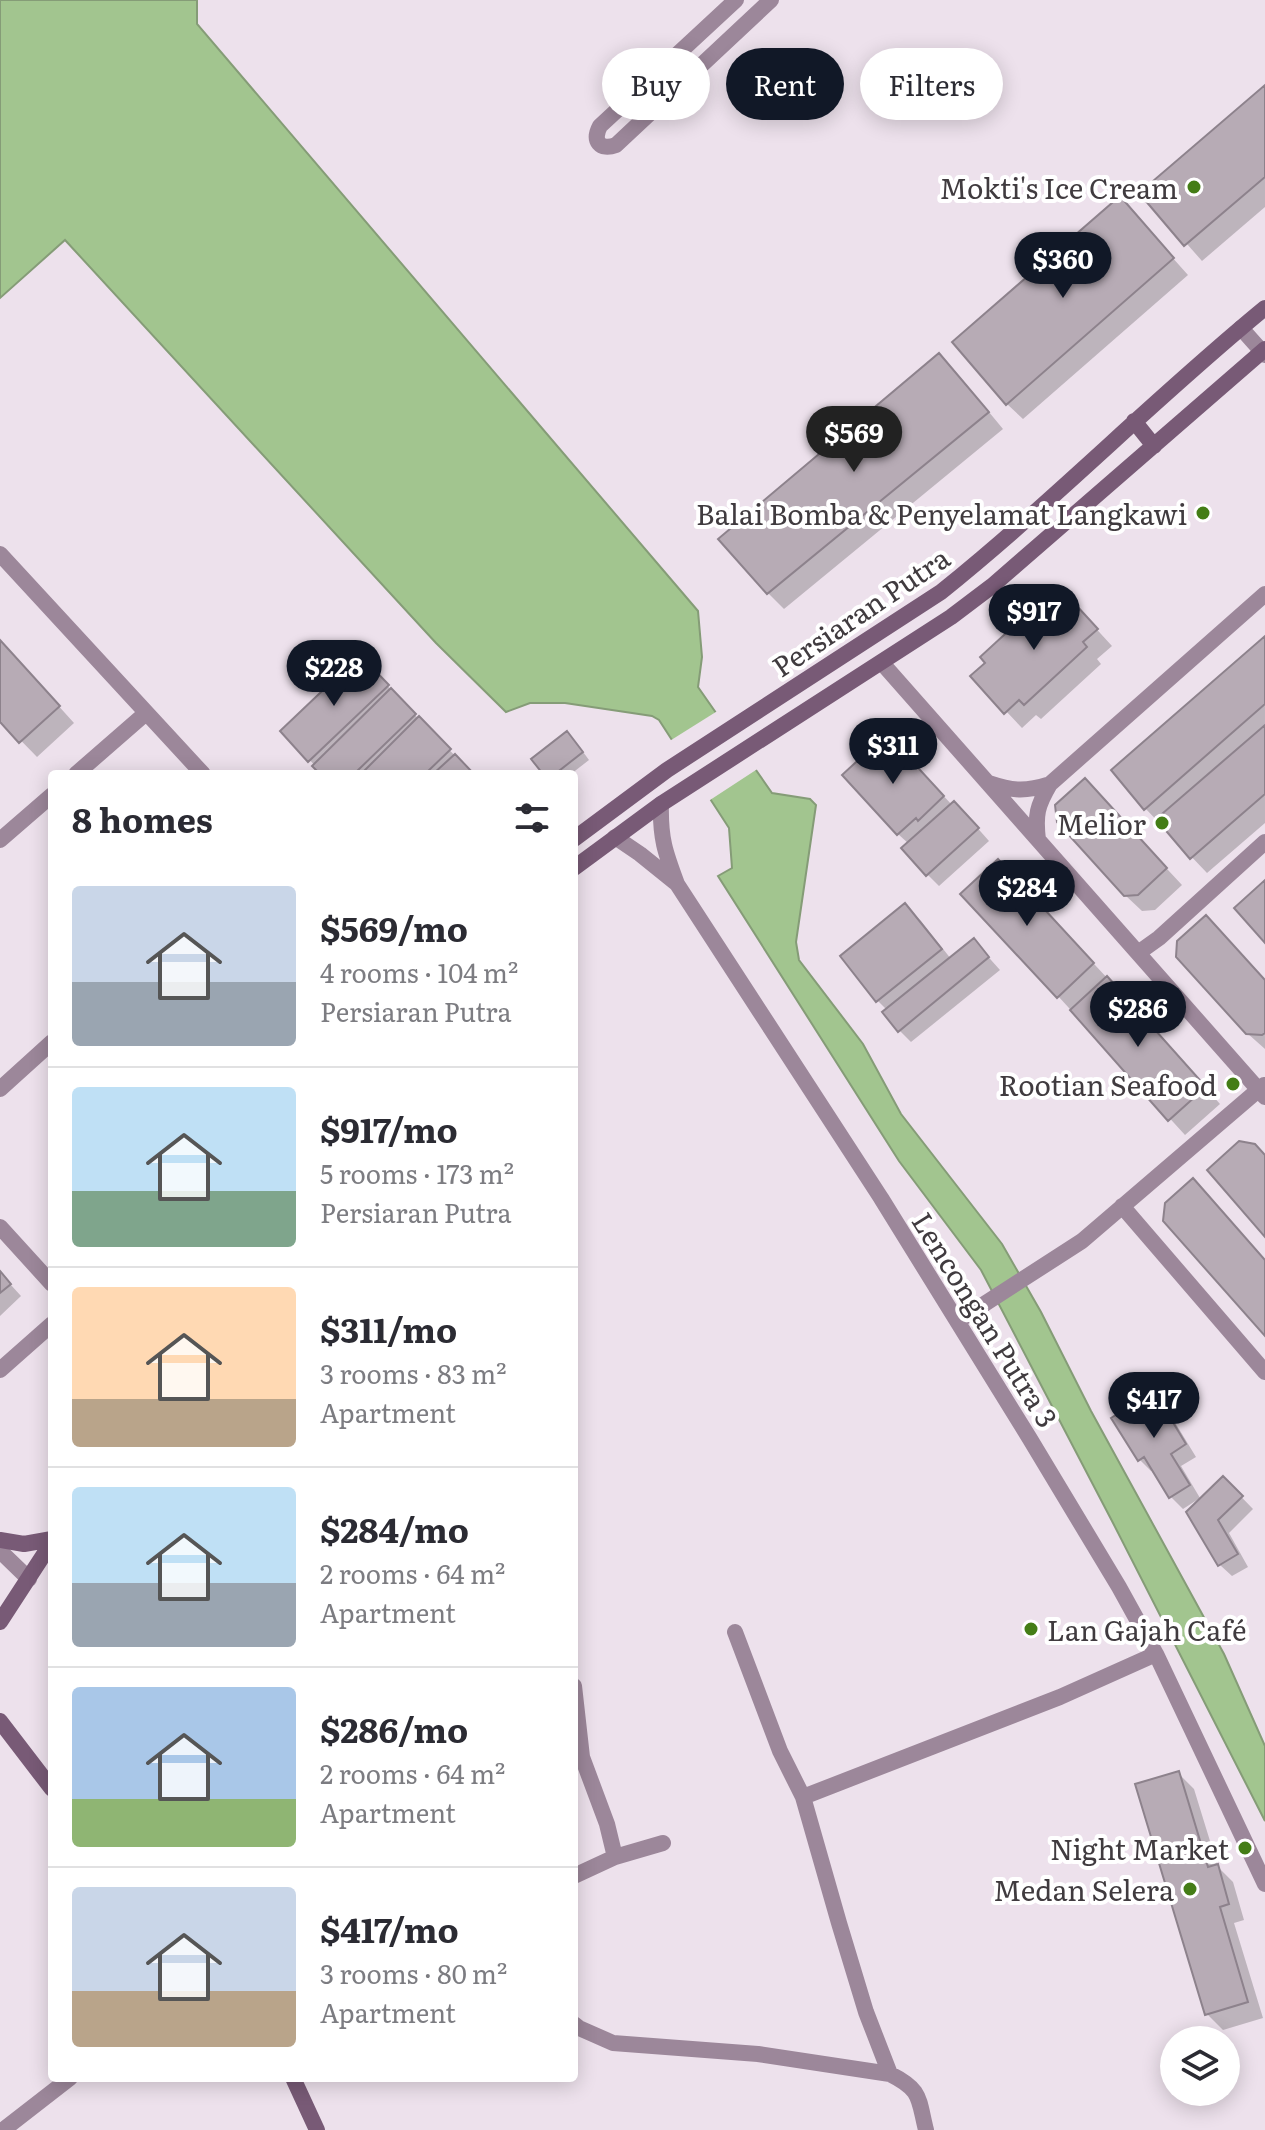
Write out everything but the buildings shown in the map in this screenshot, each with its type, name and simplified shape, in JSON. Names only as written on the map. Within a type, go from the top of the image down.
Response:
[{"type":"main road","name":"Persiaran Putra","points":[[578,836],[667,770],[941,592],[1265,308]]},
{"type":"main road","name":"Persiaran Putra","points":[[578,865],[661,804],[951,617],[992,586],[1264,352]]},
{"type":"main road","points":[[1134,421],[1154,446]]},
{"type":"main road","points":[[0,1540],[24,1544],[48,1541]]},
{"type":"main road","points":[[1,1613],[29,1579],[48,1548]]},
{"type":"main road","points":[[0,1721],[48,1784]]},
{"type":"main road","points":[[295,2082],[317,2130]]},
{"type":"street","points":[[736,0],[600,126],[596,133],[600,146],[608,148],[616,145],[771,0]]},
{"type":"street","points":[[1241,328],[1264,352]]},
{"type":"street","points":[[0,554],[199,770]]},
{"type":"street","points":[[1038,840],[1036,817],[1040,801],[1050,784],[1265,594]]},
{"type":"street","points":[[882,663],[1263,1090],[1070,1250],[958,1321]]},
{"type":"street","points":[[81,770],[146,713]]},
{"type":"street","points":[[987,783],[1011,790],[1031,790],[1050,784]]},
{"type":"street","points":[[0,840],[48,798]]},
{"type":"street","points":[[661,804],[663,848],[677,884]]},
{"type":"street","points":[[615,837],[677,884]]},
{"type":"street","points":[[1138,953],[1159,938],[1265,842]]},
{"type":"street","name":"Lencongan Putra 3","points":[[677,884],[859,1164],[1042,1458],[1156,1654],[1265,1884]]},
{"type":"street","points":[[0,1089],[48,1046]]},
{"type":"street","points":[[1122,1206],[1265,1372]]},
{"type":"street","points":[[0,1227],[48,1280]]},
{"type":"street","points":[[0,1370],[48,1328]]},
{"type":"street","points":[[0,1551],[29,1579]]},
{"type":"street","points":[[735,1632],[780,1751],[803,1797],[866,2012],[890,2074]]},
{"type":"street","points":[[803,1797],[1060,1697],[1156,1654]]},
{"type":"street","points":[[578,1722],[582,1757],[607,1824],[615,1857]]},
{"type":"street","points":[[578,1874],[615,1857],[663,1843]]},
{"type":"street","points":[[578,2027],[613,2043],[758,2054],[890,2074],[908,2083],[917,2094],[926,2130]]},
{"type":"street","points":[[3,2130],[65,2082]]},
{"type":"shaded area","points":[[0,0],[197,0],[197,24],[698,611],[702,657],[698,687],[772,793],[810,799],[816,805],[796,942],[799,960],[863,1044],[901,1114],[1002,1244],[1041,1312],[1091,1411],[1224,1654],[1265,1746],[1265,1821],[981,1270],[899,1161],[718,876],[732,868],[729,828],[659,720],[652,716],[565,703],[530,703],[506,712],[436,643],[65,240],[0,298]]},
{"type":"pier","points":[[719,710],[759,768],[707,802],[668,742]]},
{"type":"place","name":"Mokti's Ice Cream","points":[[1194,187]]},
{"type":"place","name":"Balai Bomba & Penyelamat Langkawi","points":[[1203,513]]},
{"type":"place","name":"Melior","points":[[1162,823]]},
{"type":"place","name":"Rootian Seafood","points":[[1233,1084]]},
{"type":"place","name":"Lan Gajah Café","points":[[1031,1629]]},
{"type":"place","name":"Night Market","points":[[1245,1848]]},
{"type":"place","name":"Medan Selera","points":[[1190,1889]]}]
